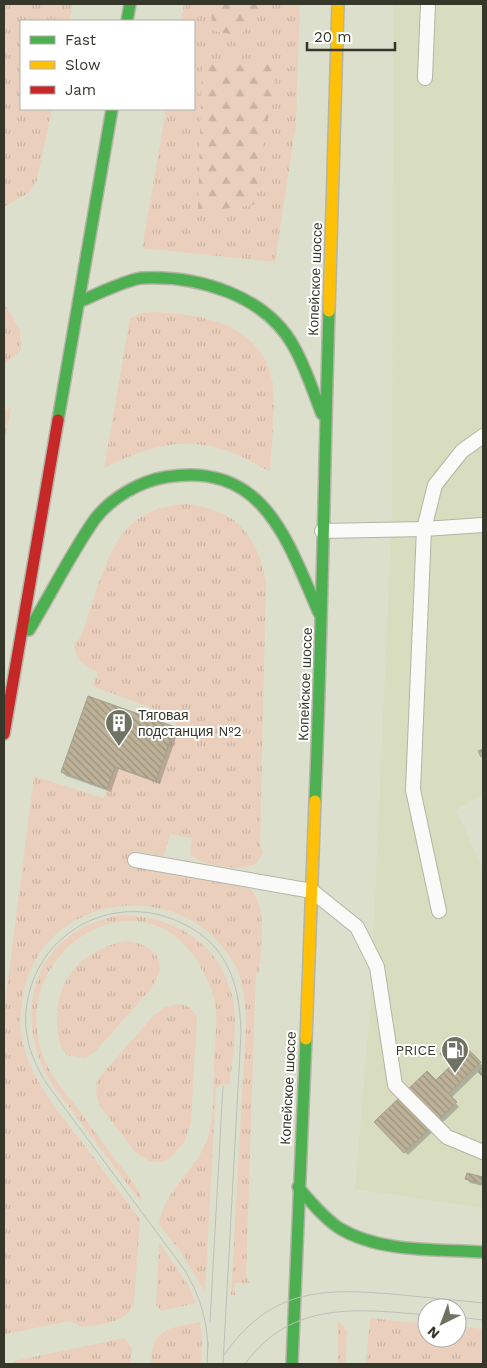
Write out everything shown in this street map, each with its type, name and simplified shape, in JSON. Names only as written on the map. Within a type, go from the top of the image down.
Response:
[{"type":"main road","points":[[127,20],[130,4]]},
{"type":"main road","name":"Копейское шоссе","points":[[292,1364],[323,621],[322,531],[338,4]]},
{"type":"main road","points":[[4,700],[20,646],[81,300],[112,110]]},
{"type":"main road","points":[[81,300],[140,278],[197,282],[242,297],[270,317],[294,346],[326,423]]},
{"type":"main road","points":[[20,646],[96,518],[106,506],[122,493],[142,483],[174,474],[187,473],[223,480],[256,498],[270,513],[284,536],[323,621]]},
{"type":"main road","points":[[4,734],[14,670]]},
{"type":"main road","points":[[298,1188],[339,1228],[356,1236],[374,1241],[483,1252]]},
{"type":"lane","points":[[425,78],[428,4]]},
{"type":"lane","points":[[439,911],[413,790],[424,529],[435,485],[462,451],[483,436]]},
{"type":"lane","points":[[322,531],[424,529],[483,525]]},
{"type":"lane","points":[[135,860],[312,891],[357,927],[377,967],[395,1085],[447,1137],[483,1152]]},
{"type":"shaded area","points":[[393,4],[483,4],[483,794],[456,810],[483,870],[483,1208],[355,1189],[370,1011],[392,514]]},
{"type":"green space","points":[[4,4],[73,4],[70,20],[20,20],[20,110],[52,110],[37,180],[28,193],[4,207]]},
{"type":"green space","points":[[184,4],[300,4],[296,124],[275,262],[142,248],[166,110],[195,110],[195,20],[181,20]]},
{"type":"green space","points":[[210,4],[261,4],[241,36],[213,31]]},
{"type":"green space","points":[[277,64],[254,205],[198,212],[202,65]]},
{"type":"green space","points":[[4,303],[20,330],[21,350],[4,365]]},
{"type":"green space","points":[[141,313],[189,315],[224,324],[240,333],[253,344],[264,358],[271,376],[274,396],[270,472],[227,451],[188,444],[168,445],[148,450],[104,468],[130,318]]},
{"type":"green space","points":[[11,408],[4,442],[4,411]]},
{"type":"green space","points":[[189,504],[221,513],[232,519],[242,528],[256,550],[266,581],[260,848],[263,850],[255,864],[241,867],[221,866],[202,861],[190,854],[192,838],[170,834],[164,856],[134,851],[131,867],[243,885],[252,891],[261,911],[262,937],[259,973],[256,973],[246,1275],[250,1283],[235,1283],[235,1295],[231,1295],[246,1021],[244,995],[237,969],[215,938],[186,918],[154,907],[120,906],[87,915],[58,933],[36,960],[23,996],[20,1026],[21,1038],[27,1058],[47,1096],[140,1219],[134,1305],[130,1311],[118,1320],[104,1324],[82,1327],[70,1321],[6,1334],[4,1338],[4,1011],[34,776],[103,798],[115,767],[156,781],[178,718],[93,686],[98,672],[82,663],[77,657],[74,647],[83,631],[112,551],[122,536],[133,523],[148,513],[166,507]]},
{"type":"green space","points":[[120,915],[159,921],[176,927],[192,936],[218,962],[227,979],[233,999],[235,1031],[230,1084],[223,1084],[216,1088],[205,1292],[181,1252],[159,1225],[171,1194],[204,1147],[212,1115],[216,1007],[210,985],[202,970],[178,939],[149,923],[118,922],[88,933],[62,954],[44,982],[36,1017],[46,1063],[59,1084],[135,1185],[141,1196],[140,1201],[54,1087],[43,1068],[36,1049],[32,1028],[32,1007],[35,987],[42,968],[54,950],[70,935],[94,923]]},
{"type":"green space","points":[[125,941],[138,943],[155,954],[160,965],[157,979],[150,990],[94,1053],[85,1058],[67,1055],[59,1040],[57,1022],[61,991],[67,979],[75,968],[97,951]]},
{"type":"green space","points":[[180,1004],[189,1007],[197,1016],[191,1123],[184,1143],[169,1159],[162,1162],[149,1161],[136,1153],[100,1106],[96,1094],[97,1080],[153,1016],[165,1007]]},
{"type":"green space","points":[[159,1242],[188,1285],[196,1303],[161,1311],[156,1305]]},
{"type":"green space","points":[[370,1318],[417,1323],[417,1348],[467,1348],[467,1327],[483,1329],[483,1364],[366,1364]]},
{"type":"green space","points":[[338,1321],[347,1331],[346,1364],[337,1364]]},
{"type":"green space","points":[[200,1322],[202,1336],[201,1364],[151,1364],[155,1342],[164,1331]]},
{"type":"green space","points":[[124,1338],[132,1348],[131,1364],[13,1364],[14,1361]]},
{"type":"building","name":"Тяговая подстанция №2","points":[[88,696],[175,727],[156,781],[115,767],[107,789],[61,772]]},
{"type":"building","points":[[483,749],[483,756],[481,757],[478,751]]},
{"type":"building","points":[[448,1044],[455,1050],[447,1060],[440,1054]]},
{"type":"building","points":[[468,1049],[481,1062],[448,1094],[436,1080]]},
{"type":"building","points":[[483,1067],[483,1077],[478,1072]]},
{"type":"building","points":[[427,1071],[457,1102],[404,1153],[374,1122]]},
{"type":"building","points":[[467,1173],[483,1177],[483,1184],[465,1179]]},
{"type":"tram line","points":[[208,1348],[202,1308],[186,1272],[47,1084],[35,1062],[28,1039],[26,1015],[30,990],[39,968],[51,949],[86,922],[107,915],[129,912],[152,913],[188,926],[211,943],[226,963],[234,982],[240,1012],[241,1033],[223,1364]]},
{"type":"tram line","points":[[210,1322],[223,1086]]},
{"type":"tram line","points":[[224,1355],[241,1333],[259,1317],[278,1306],[298,1298],[318,1294],[365,1292],[483,1303]]},
{"type":"tram line","points":[[245,1364],[263,1343],[283,1328],[305,1319],[327,1313],[351,1311],[417,1314]]},
{"type":"tram line","points":[[467,1318],[483,1320]]},
{"type":"tram line","points":[[207,1364],[208,1342]]},
{"type":"traffic: fast","points":[[127,20],[130,4]]},
{"type":"traffic: fast","points":[[58,420],[112,110]]},
{"type":"traffic: fast","points":[[81,301],[120,284],[142,278],[185,280],[228,292],[266,314],[282,329],[298,355],[322,414]]},
{"type":"traffic: fast","points":[[315,801],[329,311]]},
{"type":"traffic: fast","points":[[29,630],[95,519],[109,504],[146,482],[166,477],[199,475],[227,481],[249,494],[267,512],[282,534],[295,559],[319,613]]},
{"type":"traffic: fast","points":[[292,1364],[306,1039]]},
{"type":"traffic: fast","points":[[298,1187],[317,1209],[339,1228],[372,1242],[428,1250],[483,1252]]},
{"type":"traffic: slow","points":[[329,311],[338,4]]},
{"type":"traffic: slow","points":[[306,1039],[315,801]]},
{"type":"traffic: jam","points":[[4,734],[58,420]]},
{"type":"place","name":"Тяговая подстанция №2","points":[[119,747]]},
{"type":"place","name":"PRICE","points":[[455,1074]]}]
